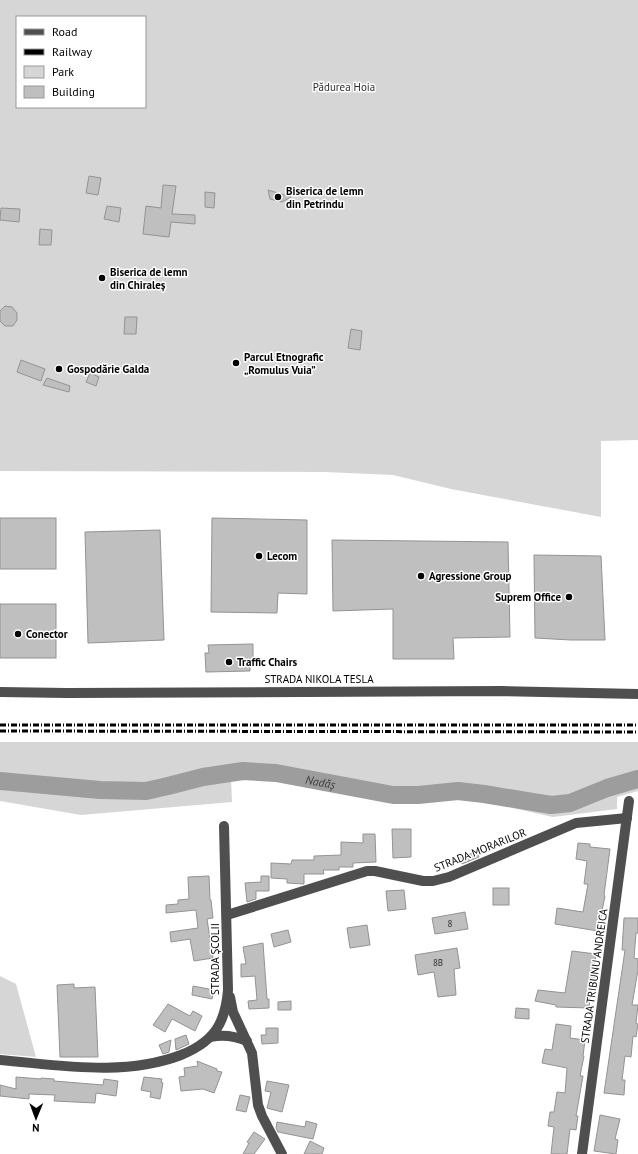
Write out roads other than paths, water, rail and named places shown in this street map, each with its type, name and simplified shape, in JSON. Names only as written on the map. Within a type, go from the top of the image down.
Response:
[{"type":"street","name":"STRADA NIKOLA TESLA","points":[[0,692],[502,691],[638,694]]},
{"type":"street","name":"STRADA TRIBUNU ANDREICA","points":[[582,1154],[630,801]]},
{"type":"street","name":"STRADA MORARILOR","points":[[226,915],[367,871],[375,871],[423,881],[433,881],[449,876],[576,823],[627,818]]},
{"type":"street","name":"STRADA ȘCOLII","points":[[0,1060],[102,1068],[144,1066],[190,1051],[211,1037],[222,1018],[227,1003],[228,990],[224,826]]},
{"type":"street","points":[[228,990],[233,1012],[252,1053],[258,1105],[262,1116],[282,1154]]},
{"type":"street","points":[[211,1037],[220,1035],[231,1036],[247,1041]]},
{"type":"waterway","name":"Nadăș","points":[[0,781],[100,790],[146,791],[203,777],[243,771],[276,773],[393,795],[418,795],[458,791],[551,805],[570,803],[607,788],[638,779]]},
{"type":"railway","points":[[0,725],[638,725]]},
{"type":"railway","points":[[0,731],[638,732]]},
{"type":"place","name":"Biserica de lemn din Petrindu","points":[[278,197]]},
{"type":"place","name":"Biserica de lemn din Chiraleș","points":[[102,278]]},
{"type":"place","name":"Parcul Etnografic „Romulus Vuia”","points":[[236,363]]},
{"type":"place","name":"Gospodărie Galda","points":[[59,369]]},
{"type":"place","name":"Lecom","points":[[259,556]]},
{"type":"place","name":"Agressione Group","points":[[421,576]]},
{"type":"place","name":"Suprem Office","points":[[569,597]]},
{"type":"place","name":"Conector","points":[[18,634]]},
{"type":"place","name":"Traffic Chairs","points":[[229,662]]},
{"type":"park label","name":"Pădurea Hoia","points":[[344,87]]}]
